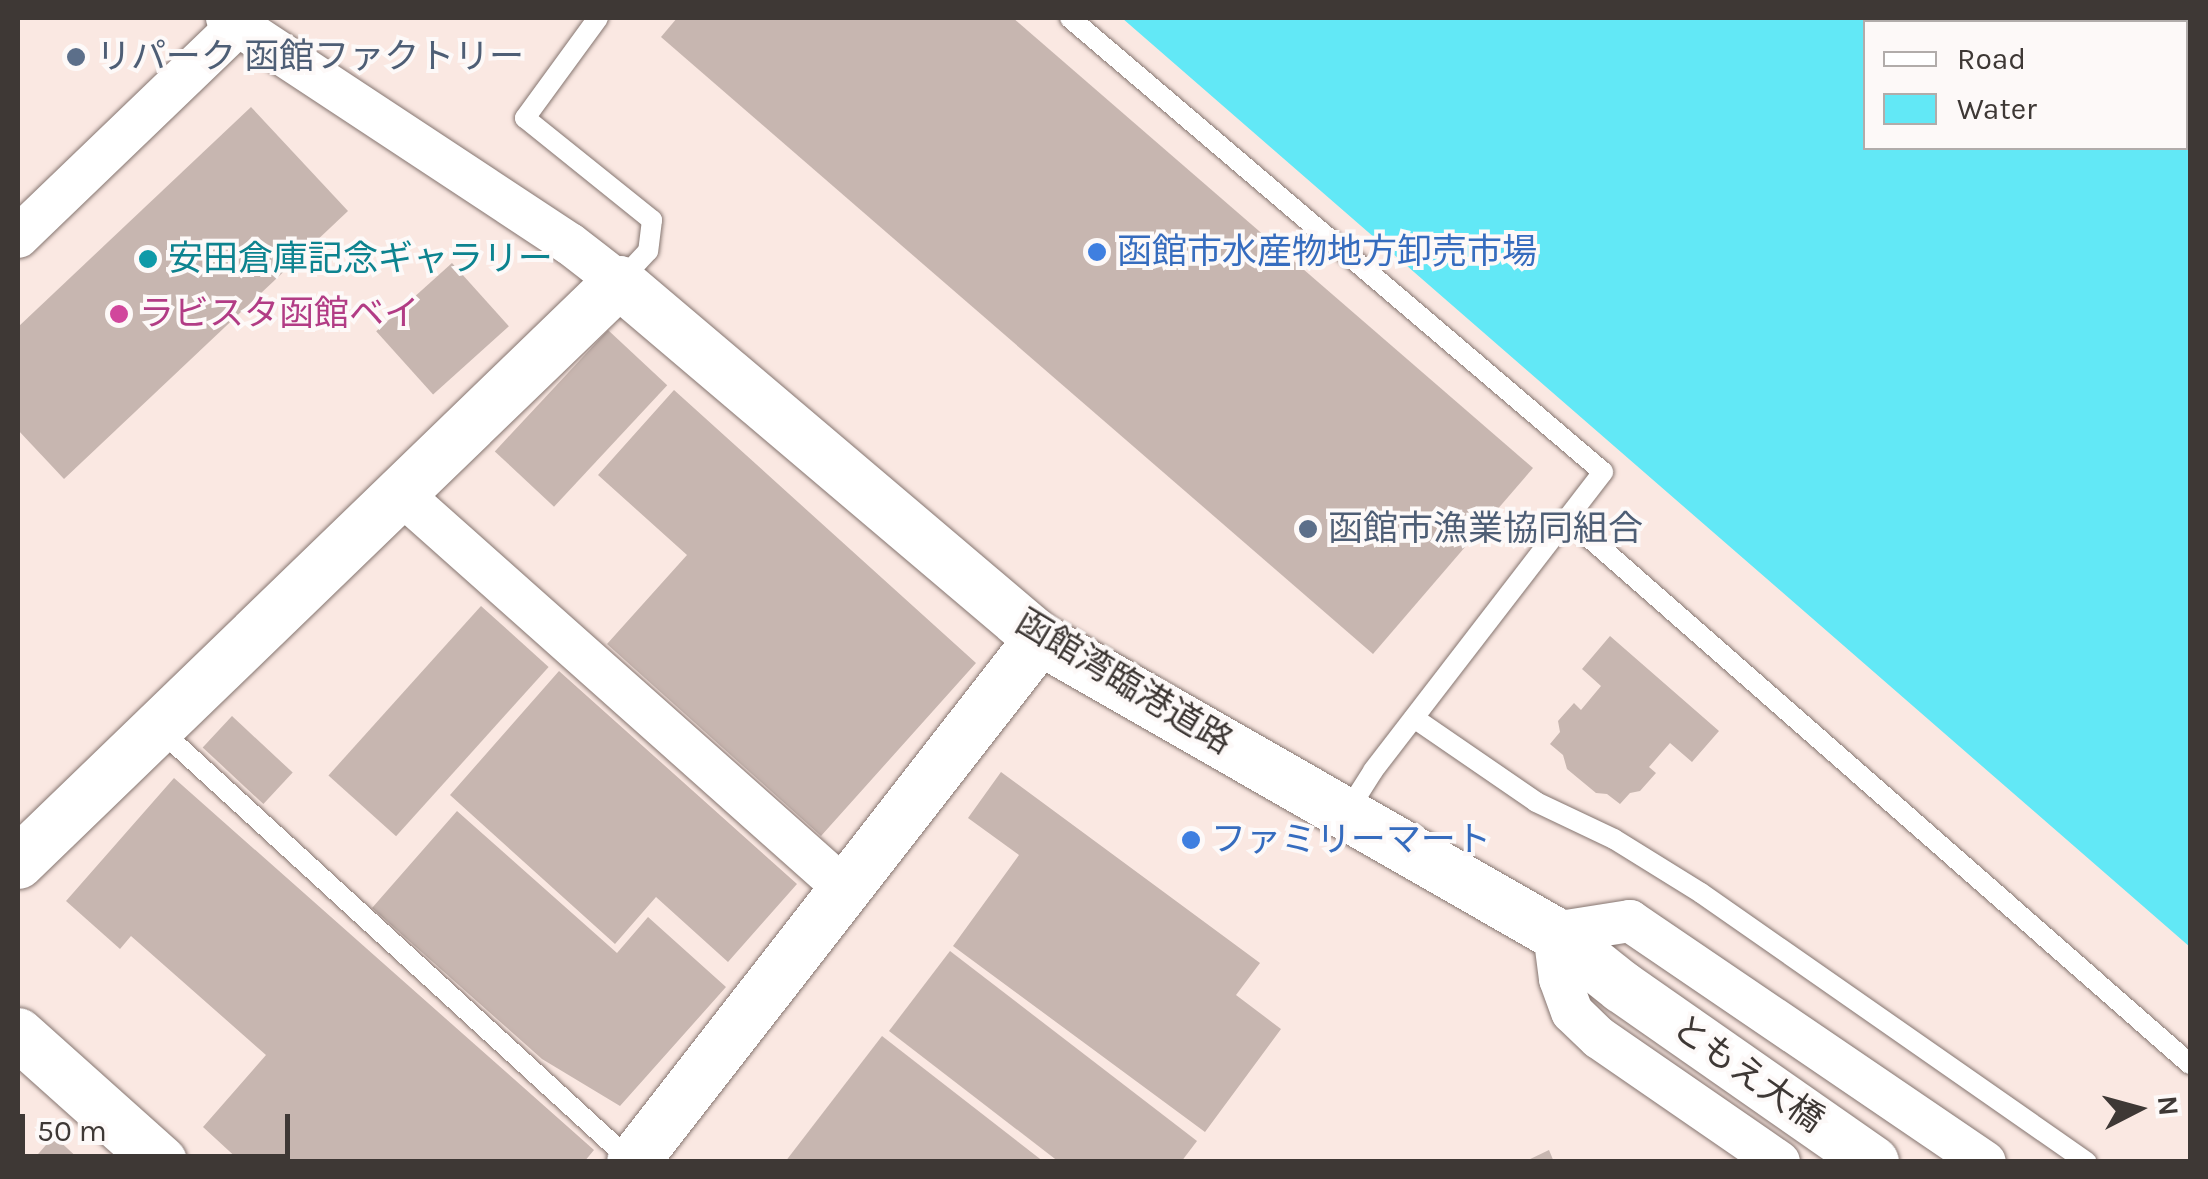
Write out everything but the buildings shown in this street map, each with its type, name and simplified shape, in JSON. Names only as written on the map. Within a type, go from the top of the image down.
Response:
[{"type":"street","points":[[18,237],[232,22],[570,244],[619,282],[18,863]]},
{"type":"street","name":"函館湾臨港道路","points":[[619,282],[1040,639],[1554,933],[1622,988]]},
{"type":"street","points":[[398,492],[843,886]]},
{"type":"street","points":[[632,1162],[843,886],[1040,639]]},
{"type":"street","points":[[1779,1162],[1599,1038],[1572,1012],[1560,979],[1554,933],[1630,920],[1985,1162]]},
{"type":"street","name":"ともえ大橋","points":[[1622,988],[1874,1162]]},
{"type":"street","points":[[18,1034],[162,1162]]},
{"type":"lane","points":[[598,18],[526,118],[652,220],[648,251],[619,282]]},
{"type":"lane","points":[[1070,18],[1602,472],[1414,718],[1346,814]]},
{"type":"lane","points":[[1568,519],[2190,1064]]},
{"type":"lane","points":[[1414,718],[1536,802],[1614,840],[1700,893],[2086,1162]]},
{"type":"lane","points":[[157,727],[632,1162]]},
{"type":"water","points":[[1122,18],[2190,18],[2190,947]]},
{"type":"place","name":"リパーク 函館ファクトリー","points":[[76,57]]},
{"type":"place","name":"函館市水産物地方卸売市場","points":[[1097,252]]},
{"type":"place","name":"安田倉庫記念ギャラリー","points":[[148,259]]},
{"type":"place","name":"ラビスタ函館ベイ","points":[[119,314]]},
{"type":"place","name":"函館市漁業協同組合","points":[[1308,529]]},
{"type":"place","name":"ファミリーマート","points":[[1191,840]]}]
